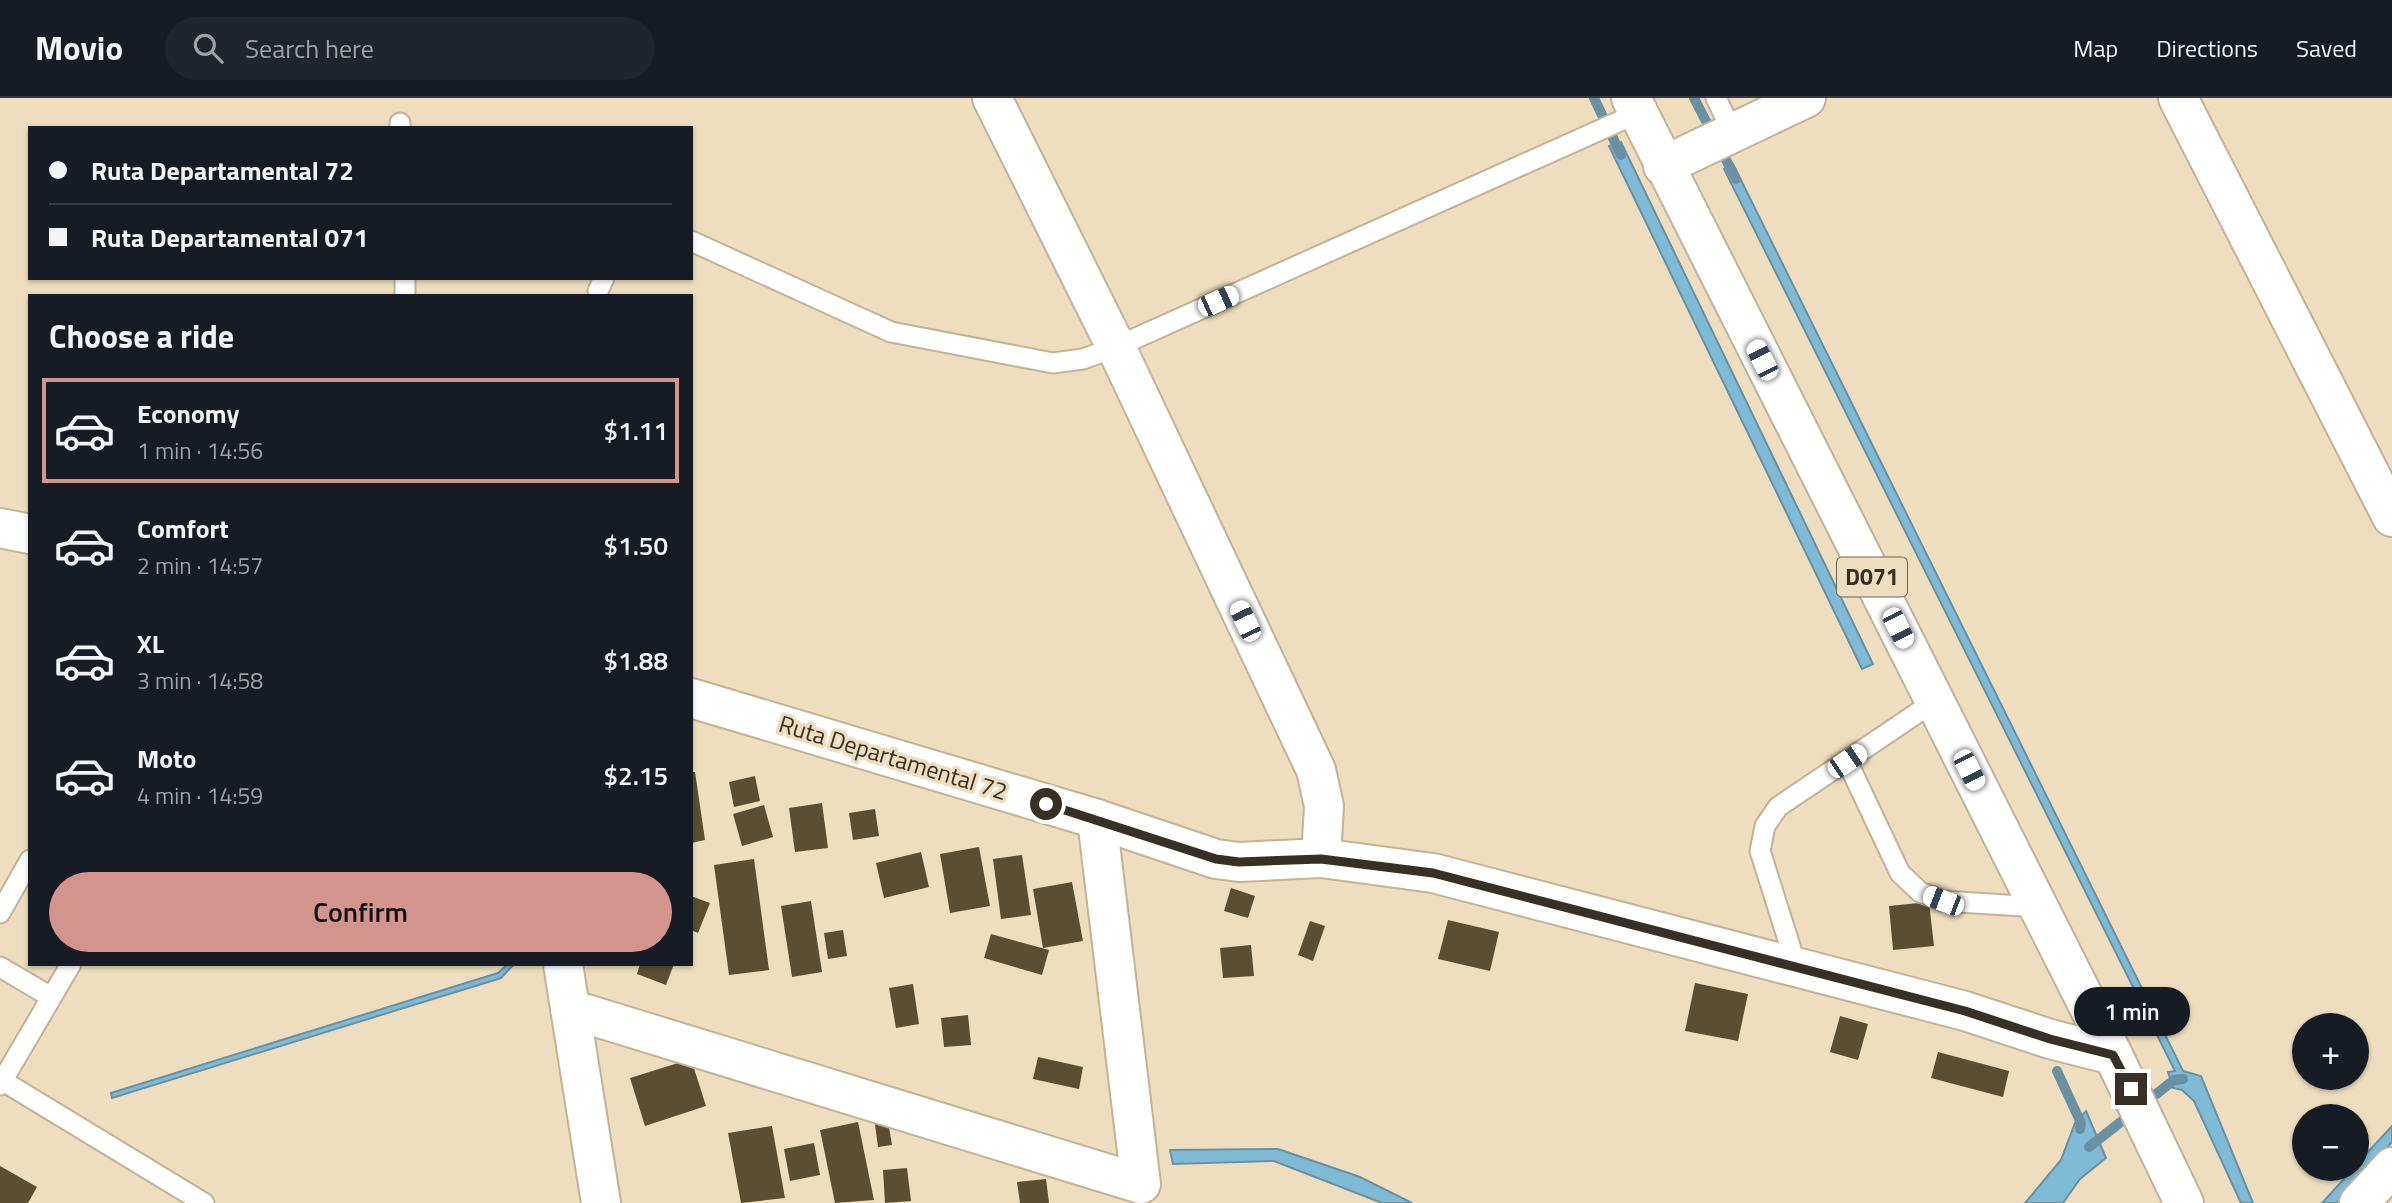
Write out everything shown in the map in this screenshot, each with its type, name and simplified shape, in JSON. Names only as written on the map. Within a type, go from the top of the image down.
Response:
[{"type":"street","points":[[992,98],[1116,347],[1316,770],[1324,806],[1321,859]]},
{"type":"street","points":[[1663,166],[1806,98]]},
{"type":"street","points":[[2178,98],[2392,517]]},
{"type":"street","name":"D071","points":[[1629,111],[1663,166],[1935,701],[2131,1089],[2184,1203]]},
{"type":"street","points":[[0,528],[28,534]]},
{"type":"street","name":"Ruta Departamental 72","points":[[693,699],[1097,819],[1216,859],[1239,862],[1321,859],[1433,873],[1965,1011],[2050,1039],[2113,1055]]},
{"type":"street","points":[[570,1009],[1142,1193],[1097,819]]},
{"type":"street","points":[[563,966],[601,1203]]},
{"type":"street","points":[[2359,1203],[2392,1167]]},
{"type":"lane","points":[[1716,98],[1724,137]]},
{"type":"lane","points":[[693,242],[891,332],[1053,363],[1083,359],[1116,347],[1574,141],[1629,111]]},
{"type":"lane","points":[[1797,968],[1760,851],[1765,826],[1778,807],[1935,701]]},
{"type":"lane","points":[[1847,761],[1900,873],[1920,891],[1943,901],[2039,907]]},
{"type":"lane","points":[[0,913],[28,864]]},
{"type":"lane","points":[[70,966],[1,1083],[204,1203]]},
{"type":"lane","points":[[0,967],[51,997]]},
{"type":"water","points":[[1621,142],[1873,664],[1862,669],[1609,146]]},
{"type":"water","points":[[1733,164],[2183,1071],[2201,1076],[2253,1203],[2241,1203],[2194,1101],[2182,1090],[2173,1088],[2168,1072],[2175,1071],[1724,169]]},
{"type":"water","points":[[506,966],[512,966],[501,978],[112,1098],[111,1093],[498,973]]},
{"type":"water","points":[[2086,1111],[2106,1158],[2080,1179],[2063,1203],[2025,1203],[2061,1160],[2075,1123]]},
{"type":"water","points":[[2392,1126],[2392,1142],[2369,1168],[2369,1151]]},
{"type":"water","points":[[1278,1149],[1360,1177],[1412,1203],[1382,1203],[1274,1161],[1173,1164],[1170,1150]]},
{"type":"water","points":[[2342,1181],[2357,1181],[2337,1203],[2322,1203]]},
{"type":"building","points":[[693,772],[695,772],[705,840],[693,843]]},
{"type":"building","points":[[755,776],[760,801],[734,807],[729,782]]},
{"type":"building","points":[[822,803],[828,848],[795,852],[789,808]]},
{"type":"building","points":[[764,805],[773,837],[742,846],[733,814]]},
{"type":"building","points":[[875,809],[879,836],[853,840],[849,813]]},
{"type":"building","points":[[979,847],[990,906],[950,913],[940,854]]},
{"type":"building","points":[[921,852],[929,887],[884,898],[876,863]]},
{"type":"building","points":[[1022,855],[1031,915],[1001,919],[993,859]]},
{"type":"building","points":[[754,859],[769,970],[729,975],[714,865]]},
{"type":"building","points":[[1072,882],[1083,941],[1043,948],[1033,889]]},
{"type":"building","points":[[1231,888],[1255,896],[1248,918],[1224,911]]},
{"type":"building","points":[[693,897],[710,903],[698,933],[693,931]]},
{"type":"building","points":[[811,901],[822,972],[792,977],[781,906]]},
{"type":"building","points":[[1929,902],[1934,946],[1893,950],[1889,906]]},
{"type":"building","points":[[1448,920],[1499,932],[1490,971],[1438,959]]},
{"type":"building","points":[[1310,921],[1325,926],[1313,961],[1298,955]]},
{"type":"building","points":[[843,930],[847,956],[828,959],[824,933]]},
{"type":"building","points":[[991,934],[1049,950],[1042,975],[984,958]]},
{"type":"building","points":[[1251,945],[1254,976],[1223,978],[1220,948]]},
{"type":"building","points":[[639,966],[673,966],[666,985],[637,974]]},
{"type":"building","points":[[1695,983],[1748,994],[1738,1041],[1685,1031]]},
{"type":"building","points":[[913,984],[919,1024],[896,1028],[889,988]]},
{"type":"building","points":[[968,1015],[971,1045],[944,1047],[941,1018]]},
{"type":"building","points":[[1840,1016],[1868,1024],[1858,1060],[1830,1052]]},
{"type":"building","points":[[1938,1052],[2009,1071],[2003,1097],[1931,1078]]},
{"type":"building","points":[[1038,1057],[1083,1067],[1079,1089],[1033,1079]]},
{"type":"building","points":[[691,1059],[706,1106],[645,1126],[630,1078]]},
{"type":"building","points":[[887,1115],[892,1145],[878,1147],[874,1117]]},
{"type":"building","points":[[858,1122],[874,1200],[835,1203],[820,1130]]},
{"type":"building","points":[[772,1126],[785,1198],[741,1203],[728,1133]]},
{"type":"building","points":[[814,1143],[820,1175],[790,1181],[784,1149]]},
{"type":"building","points":[[0,1166],[37,1187],[28,1203],[0,1203]]},
{"type":"building","points":[[907,1168],[911,1201],[885,1203],[883,1170]]},
{"type":"building","points":[[1046,1179],[1049,1203],[1020,1203],[1017,1182]]},
{"type":"waterway","points":[[1594,98],[1621,155]]},
{"type":"waterway","points":[[1694,98],[1736,179]]},
{"type":"waterway","points":[[2057,1071],[2081,1123],[2080,1129]]},
{"type":"waterway","points":[[2089,1147],[2174,1080],[2183,1079]]},
{"type":"route","points":[[1046,804],[1216,859],[1239,862],[1321,859],[1433,873],[1965,1011],[2050,1039],[2113,1055],[2131,1089]]}]
